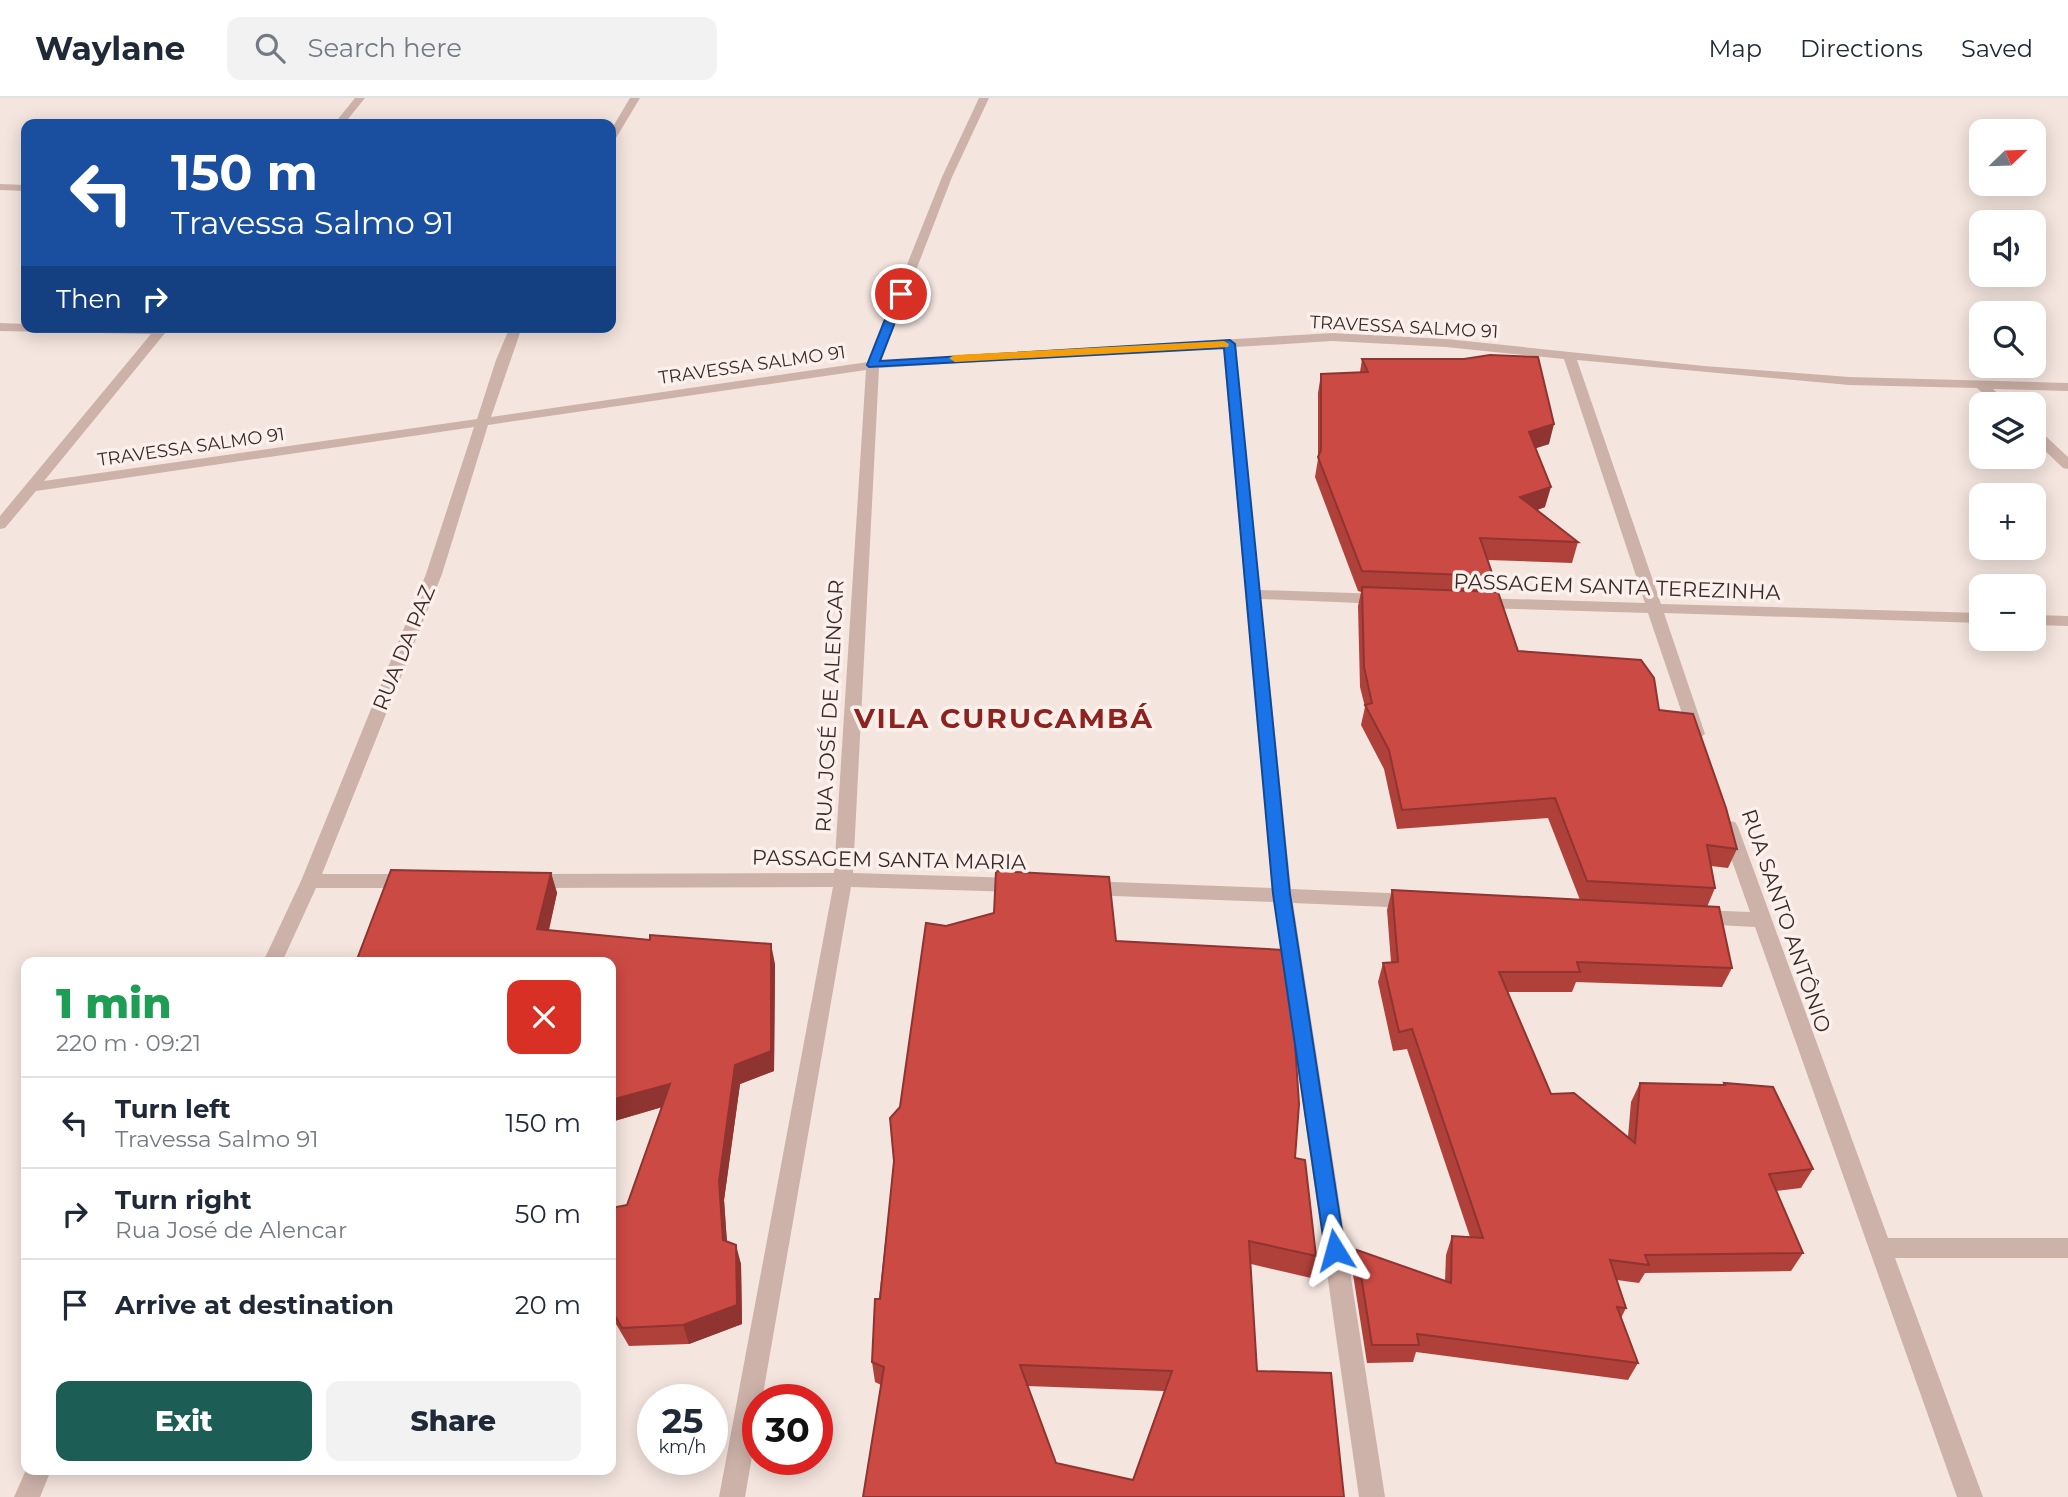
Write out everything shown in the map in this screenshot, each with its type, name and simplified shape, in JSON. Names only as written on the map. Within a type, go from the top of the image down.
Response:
[{"type":"street","points":[[343,119],[360,98]]},
{"type":"street","points":[[616,130],[635,98]]},
{"type":"street","name":"RUA JOSÉ DE ALENCAR","points":[[732,1497],[843,880],[873,365],[947,177],[984,98]]},
{"type":"street","points":[[0,187],[21,188]]},
{"type":"street","points":[[0,327],[21,327]]},
{"type":"street","points":[[0,525],[160,333]]},
{"type":"street","name":"RUA DA PAZ","points":[[275,957],[310,881],[434,574],[514,333]]},
{"type":"street","name":"TRAVESSA SALMO 91","points":[[33,487],[873,365],[1332,337],[1446,342],[1849,382],[2068,387]]},
{"type":"street","points":[[1230,344],[1282,894],[1372,1497]]},
{"type":"street","points":[[1569,356],[1704,752]]},
{"type":"street","points":[[1980,384],[1988,392]]},
{"type":"street","points":[[2046,444],[2068,465]]},
{"type":"street","points":[[1252,594],[1391,599]]},
{"type":"street","name":"PASSAGEM SANTA TEREZINHA","points":[[1461,602],[1656,611],[1969,618]]},
{"type":"street","points":[[2046,620],[2068,621]]},
{"type":"street","name":"RUA SANTO ANTÔNIO","points":[[1721,804],[1760,920],[1970,1497]]},
{"type":"street","name":"PASSAGEM SANTA MARIA","points":[[515,881],[843,880],[1035,886]]},
{"type":"street","points":[[310,881],[433,881]]},
{"type":"street","points":[[1062,887],[1432,902]]},
{"type":"street","points":[[1678,916],[1760,920]]},
{"type":"street","points":[[1879,1248],[2068,1248]]},
{"type":"street","points":[[27,1497],[37,1475]]},
{"type":"building","points":[[1490,355],[1538,357],[1554,424],[1529,432],[1551,487],[1520,497],[1578,542],[1480,538],[1493,576],[1362,571],[1318,457],[1321,450],[1321,374],[1368,372],[1362,359],[1464,359]]},
{"type":"building","points":[[1362,587],[1498,592],[1518,651],[1641,660],[1654,678],[1659,710],[1693,714],[1726,808],[1737,849],[1707,845],[1715,888],[1587,881],[1555,798],[1402,810],[1389,750],[1365,705],[1372,703],[1364,667]]},
{"type":"building","points":[[391,870],[551,873],[537,929],[650,940],[650,935],[771,944],[771,1051],[735,1065],[719,1181],[723,1240],[736,1245],[737,1305],[683,1325],[622,1328],[616,1318],[616,1207],[627,1205],[670,1084],[616,1099],[616,957],[358,957]]},
{"type":"building","points":[[996,871],[1109,877],[1116,941],[1284,950],[1292,999],[1299,1104],[1295,1158],[1305,1160],[1316,1256],[1249,1241],[1257,1371],[1331,1373],[1344,1497],[863,1497],[884,1367],[872,1362],[875,1299],[880,1299],[894,1161],[890,1118],[900,1107],[926,923],[946,926],[994,913]],"holes":[[[1020,1365],[1172,1371],[1133,1480],[1056,1463]]]},
{"type":"building","points":[[1392,890],[1719,907],[1732,968],[1577,962],[1580,972],[1499,972],[1551,1094],[1574,1093],[1635,1143],[1640,1083],[1725,1085],[1724,1083],[1773,1087],[1813,1169],[1769,1174],[1803,1253],[1645,1255],[1649,1265],[1610,1260],[1626,1308],[1617,1307],[1638,1363],[1417,1334],[1419,1345],[1372,1345],[1357,1250],[1451,1283],[1452,1236],[1483,1238],[1412,1029],[1399,1032],[1383,963],[1398,962]]},
{"type":"slow traffic","points":[[955,358],[1224,344]]},
{"type":"district","name":"VILA CURUCAMBÁ","points":[[1004,718]]},
{"type":"route","points":[[901,294],[873,365],[976,356],[1230,344],[1282,894],[1335,1250]]}]
